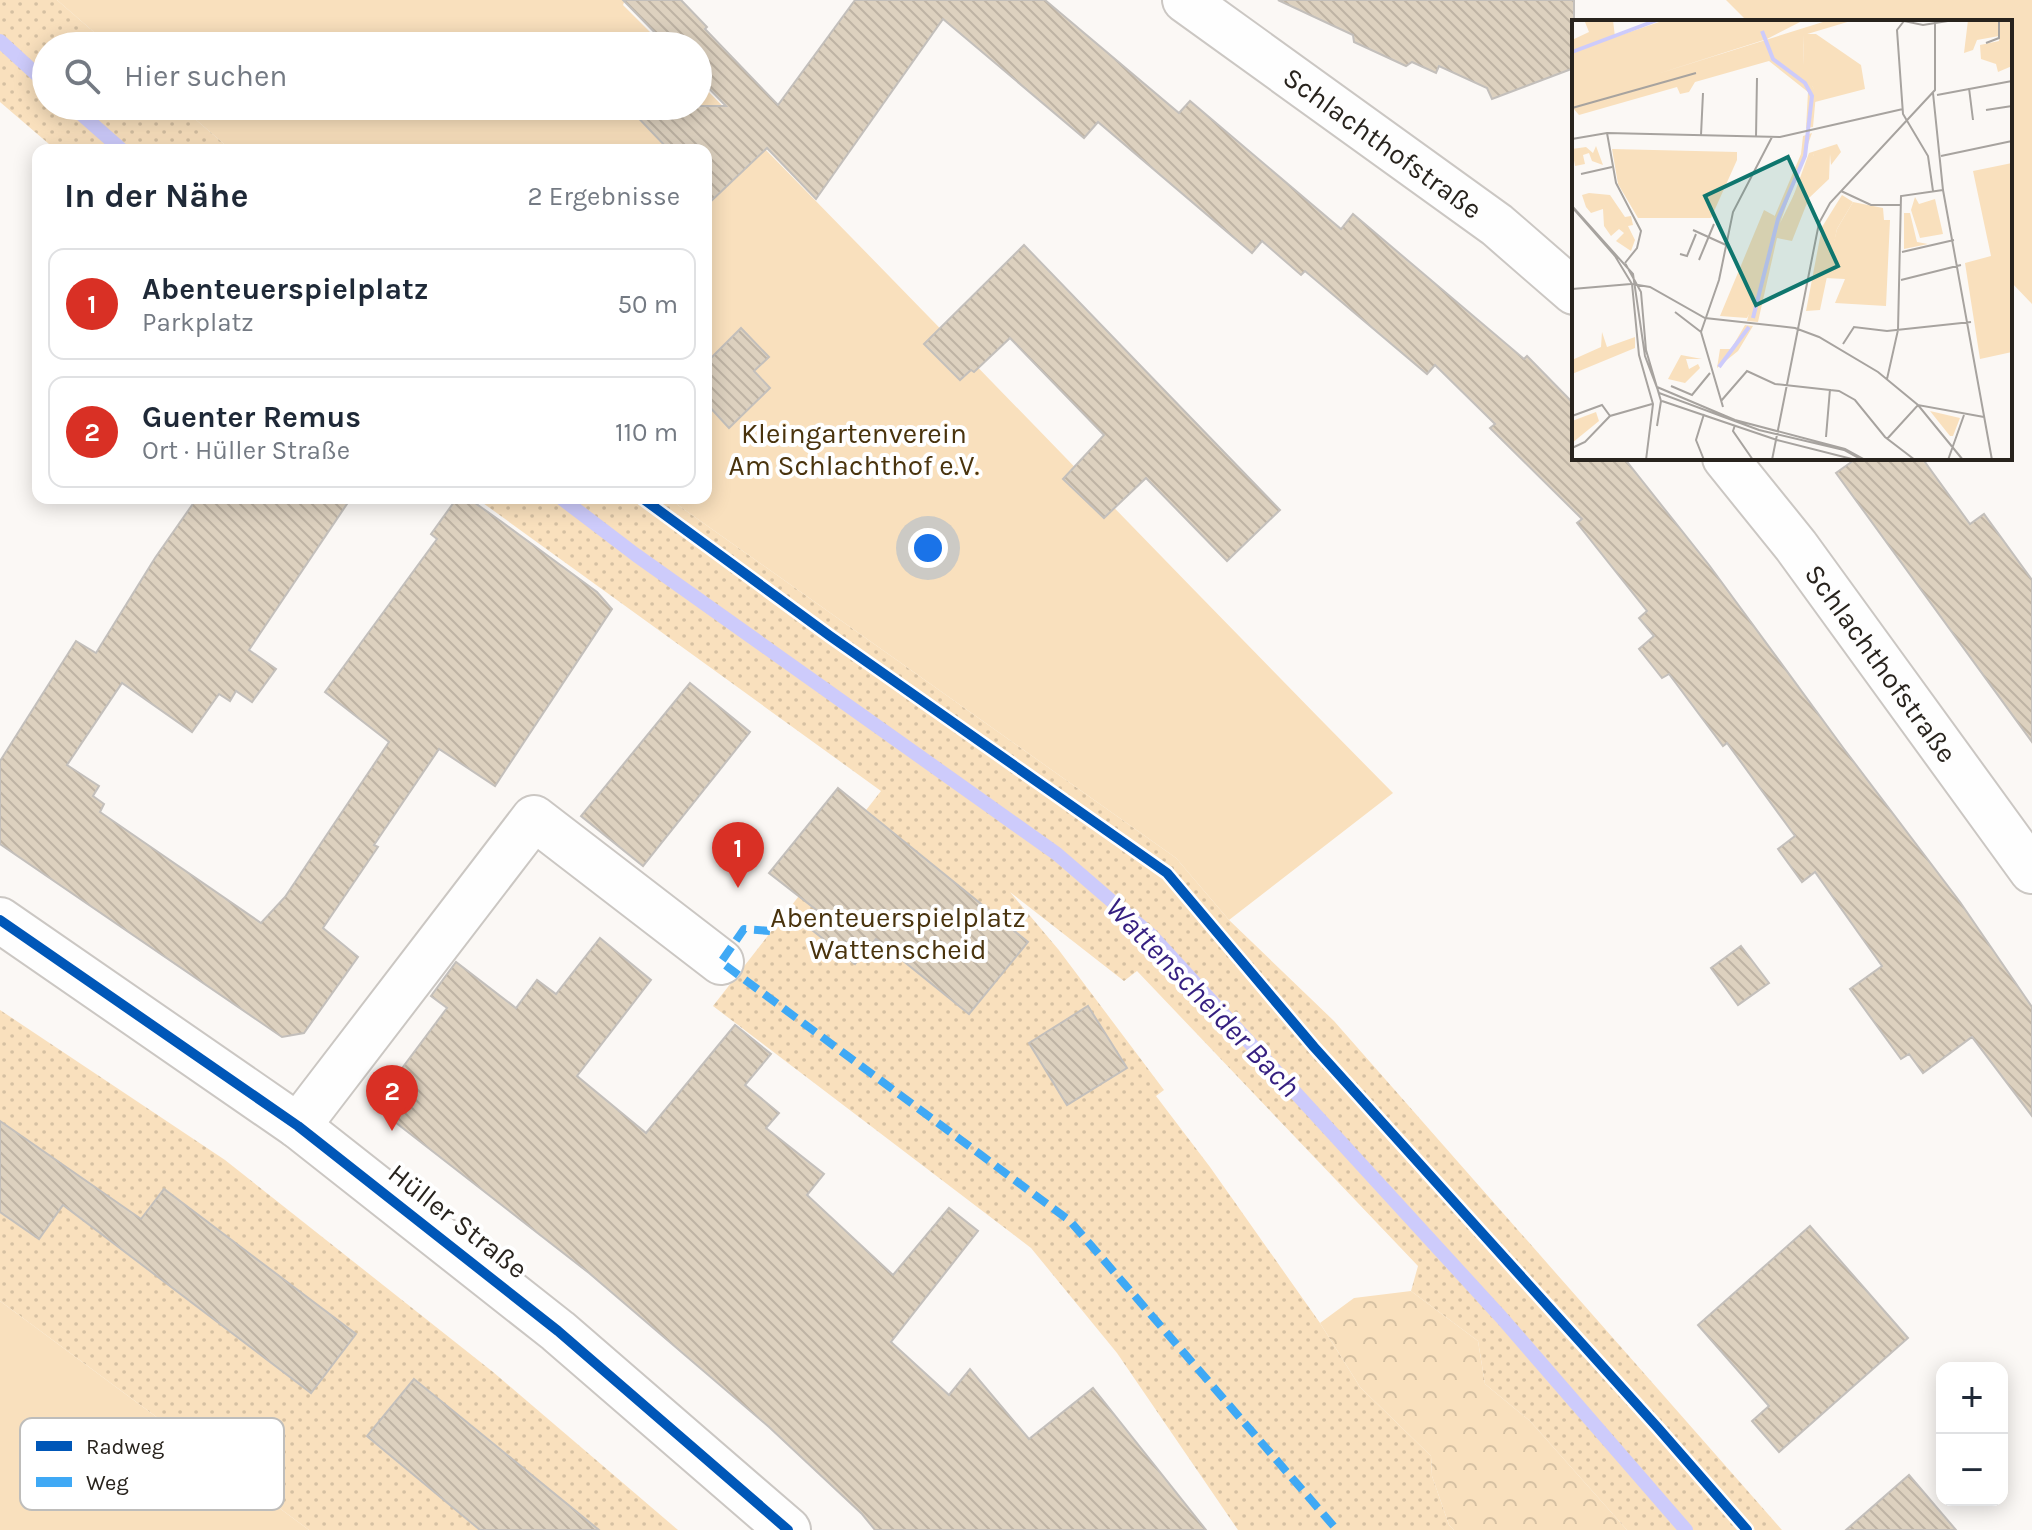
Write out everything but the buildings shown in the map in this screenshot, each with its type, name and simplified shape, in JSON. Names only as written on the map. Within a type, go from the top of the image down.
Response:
[{"type":"street","name":"Schlachthofstraße","points":[[1185,0],[1497,225],[1572,290]]},
{"type":"street","name":"Schlachthofstraße","points":[[1727,460],[1796,546],[2032,871]]},
{"type":"street","points":[[298,1126],[534,818],[721,962]]},
{"type":"street","name":"Hüller Straße","points":[[0,920],[298,1126],[558,1331],[788,1530]]},
{"type":"green space","points":[[0,0],[57,0],[94,32],[32,32],[32,120],[196,120],[224,144],[49,144],[0,102]]},
{"type":"green space","points":[[57,0],[625,0],[623,5],[650,32],[94,32]]},
{"type":"green space","points":[[1726,0],[2032,0],[2032,304],[2012,283],[2012,20],[1746,20]]},
{"type":"green space","name":"Kleingartenverein Am Schlachthof e.V.","points":[[712,95],[1393,793],[1229,920],[1176,858],[676,504],[712,504],[712,144],[224,144],[196,120],[712,120]]},
{"type":"green space","name":"Abenteuerspielplatz Wattenscheid","points":[[484,504],[676,504],[1176,858],[1229,920],[1334,1021],[1782,1530],[1627,1530],[1530,1421],[1485,1384],[1478,1341],[1411,1291],[1418,1266],[1137,971],[1124,981],[1010,892],[1058,949],[1164,1090],[1156,1096],[1320,1323],[1360,1387],[1431,1456],[1432,1476],[1449,1525],[1454,1530],[1238,1530],[1117,1353],[1031,1248],[713,1006],[881,791]]},
{"type":"green space","points":[[0,1010],[225,1160],[493,1372],[678,1530],[309,1530],[282,1510],[284,1418],[158,1418],[0,1301]]},
{"type":"green space","points":[[1411,1291],[1478,1341],[1485,1384],[1530,1421],[1627,1530],[1454,1530],[1449,1525],[1432,1476],[1431,1456],[1360,1387],[1320,1323],[1354,1298]]},
{"type":"green space","points":[[0,1301],[158,1418],[20,1418],[20,1510],[282,1510],[309,1530],[0,1530]]},
{"type":"waterway","name":"Wattenscheider Bach","points":[[0,41],[32,70]]},
{"type":"waterway","name":"Wattenscheider Bach","points":[[88,120],[115,144]]},
{"type":"waterway","name":"Wattenscheider Bach","points":[[569,504],[1057,854],[1151,935],[1501,1317],[1686,1530]]},
{"type":"marked path","points":[[770,931],[744,929],[721,962],[1070,1221],[1337,1530]]},
{"type":"cycle path","points":[[650,504],[830,636],[1167,873],[1314,1047],[1747,1530]]},
{"type":"cycle path","points":[[0,920],[298,1126],[558,1331],[788,1530]]},
{"type":"place","name":"Abenteuerspielplatz","points":[[738,888]]},
{"type":"place","name":"Guenter Remus","points":[[392,1131]]}]
